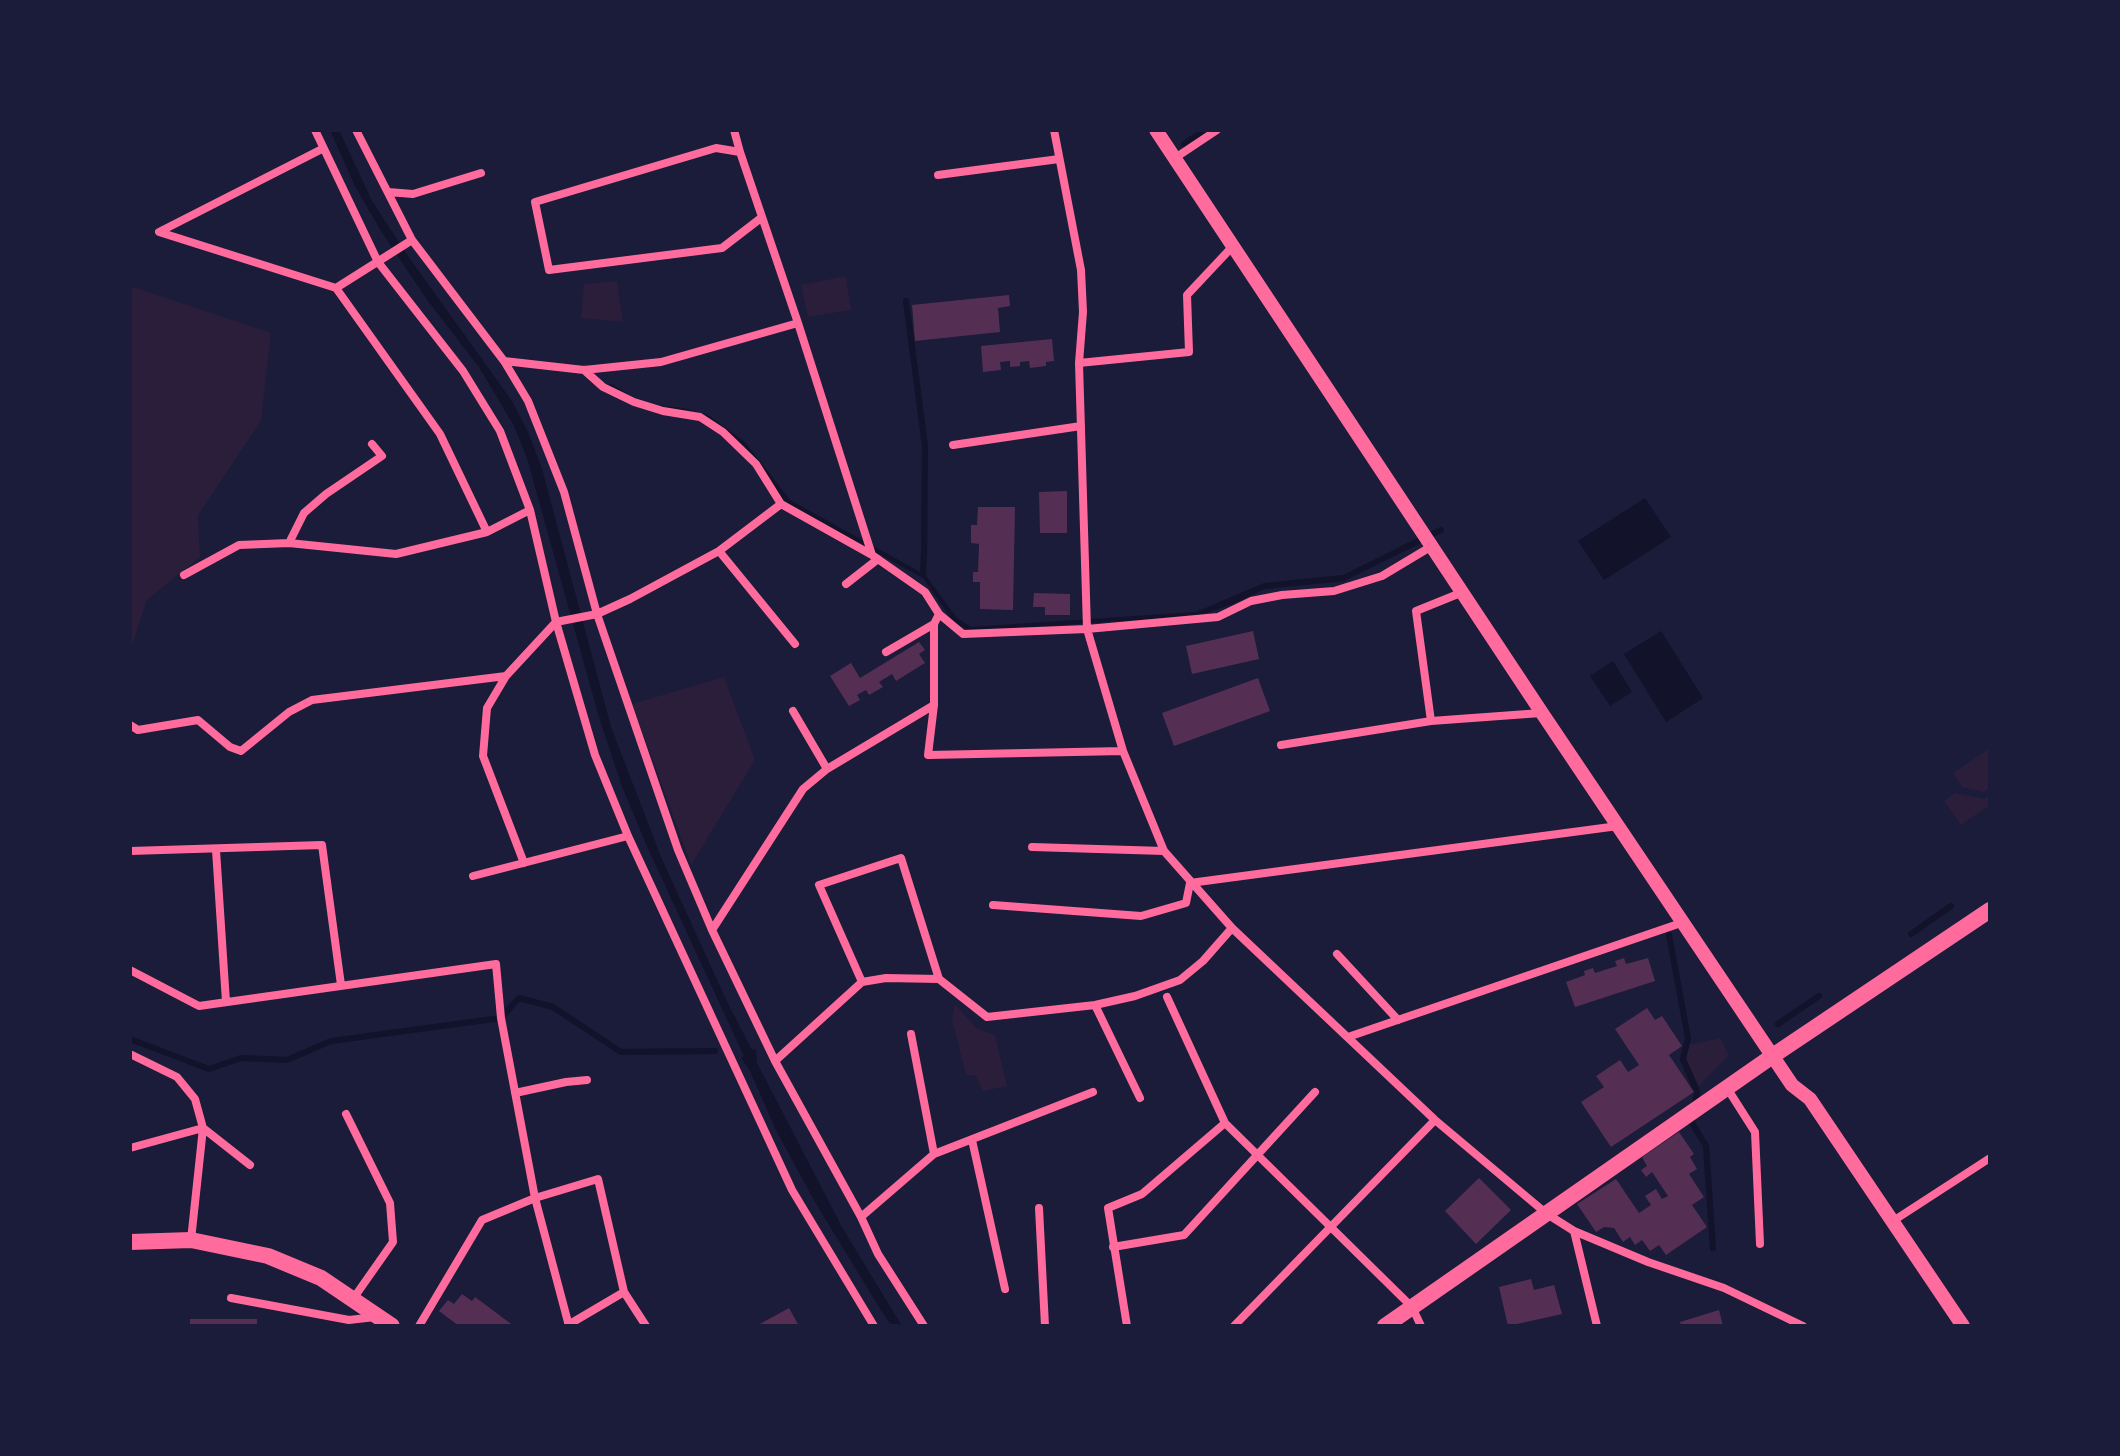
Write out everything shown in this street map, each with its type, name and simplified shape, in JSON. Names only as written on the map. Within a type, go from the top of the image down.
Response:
[{"type":"main road","points":[[1385,1326],[1726,1088],[1990,910]]},
{"type":"main road","points":[[130,1242],[191,1240],[268,1256],[321,1278],[386,1321]]},
{"type":"street","points":[[315,130],[378,262],[463,371],[500,431],[530,510],[556,622],[595,755],[628,836],[792,1190],[874,1326]]},
{"type":"street","points":[[356,130],[412,240],[504,361],[528,401],[564,492],[597,614],[678,850],[712,930],[775,1061],[861,1217],[878,1254],[924,1326]]},
{"type":"street","points":[[734,130],[875,557]]},
{"type":"street","points":[[1054,130],[1081,270],[1083,312],[1079,363],[1087,629],[1123,751],[1164,851],[1232,928],[1435,1120],[1547,1214],[1574,1231],[1648,1262],[1724,1288],[1803,1326]]},
{"type":"street","points":[[1156,130],[1792,1085],[1810,1099],[1963,1326]]},
{"type":"street","points":[[1175,158],[1217,130]]},
{"type":"street","points":[[740,152],[716,148],[535,202],[549,270],[722,248],[761,218]]},
{"type":"street","points":[[322,149],[159,232],[336,288],[440,434],[487,532]]},
{"type":"street","points":[[938,175],[1059,159]]},
{"type":"street","points":[[388,192],[413,194],[481,173]]},
{"type":"street","points":[[336,288],[412,240]]},
{"type":"street","points":[[1079,363],[1189,352],[1187,295],[1233,246]]},
{"type":"street","points":[[504,361],[584,370],[661,362],[798,323]]},
{"type":"street","points":[[584,370],[603,387],[634,402],[700,417],[723,432],[756,464],[781,504],[875,557],[925,592],[939,614],[963,634],[1087,629],[1218,617],[1251,601],[1334,591],[1382,576],[1432,546]]},
{"type":"street","points":[[953,445],[1081,426]]},
{"type":"street","points":[[289,543],[304,513],[382,456],[372,444]]},
{"type":"street","points":[[524,863],[483,756],[487,708],[506,676],[556,622],[597,614],[719,551],[781,504]]},
{"type":"street","points":[[184,575],[239,545],[289,543],[396,554],[487,532],[530,510]]},
{"type":"street","points":[[719,551],[795,644]]},
{"type":"street","points":[[846,584],[875,557]]},
{"type":"street","points":[[1431,721],[1416,611],[1463,592]]},
{"type":"street","points":[[939,614],[934,624],[934,705],[928,755],[1123,751]]},
{"type":"street","points":[[886,652],[934,624]]},
{"type":"street","points":[[130,725],[138,730],[198,720],[230,747],[241,751],[289,712],[312,700],[506,676]]},
{"type":"street","points":[[712,930],[803,789],[827,769],[934,705]]},
{"type":"street","points":[[793,711],[827,769]]},
{"type":"street","points":[[1281,745],[1431,721],[1542,713]]},
{"type":"street","points":[[1190,883],[1619,826]]},
{"type":"street","points":[[473,876],[628,836]]},
{"type":"street","points":[[130,851],[322,845],[341,985]]},
{"type":"street","points":[[1032,847],[1164,851]]},
{"type":"street","points":[[216,850],[226,1002]]},
{"type":"street","points":[[862,982],[819,885],[901,858],[939,979],[987,1017],[1095,1005],[1135,996],[1180,980],[1203,961],[1232,928]]},
{"type":"street","points":[[993,905],[1141,916],[1186,903],[1190,883]]},
{"type":"street","points":[[1348,1037],[1684,922]]},
{"type":"street","points":[[1337,954],[1398,1020]]},
{"type":"street","points":[[130,970],[199,1006],[496,964],[501,1018],[535,1198],[569,1326],[624,1292]]},
{"type":"street","points":[[775,1061],[862,982],[886,978],[939,979]]},
{"type":"street","points":[[1167,997],[1225,1123],[1412,1307],[1421,1326]]},
{"type":"street","points":[[1095,1005],[1140,1098]]},
{"type":"street","points":[[911,1034],[934,1154]]},
{"type":"street","points":[[130,1054],[177,1077],[195,1099],[203,1128],[191,1240]]},
{"type":"street","points":[[515,1093],[587,1080]]},
{"type":"street","points":[[1726,1088],[1755,1132],[1760,1244]]},
{"type":"street","points":[[861,1217],[934,1154],[1093,1092]]},
{"type":"street","points":[[1113,1247],[1184,1235],[1315,1092]]},
{"type":"street","points":[[346,1114],[390,1203],[393,1242],[353,1299]]},
{"type":"street","points":[[1234,1326],[1435,1120]]},
{"type":"street","points":[[1127,1326],[1108,1208],[1142,1194],[1225,1123]]},
{"type":"street","points":[[130,1148],[203,1128]]},
{"type":"street","points":[[203,1128],[250,1165]]},
{"type":"street","points":[[972,1140],[1005,1289]]},
{"type":"street","points":[[1893,1221],[1990,1158]]},
{"type":"street","points":[[419,1326],[482,1220],[535,1198],[598,1179],[624,1292],[646,1326]]},
{"type":"street","points":[[1039,1208],[1045,1326]]},
{"type":"street","points":[[1574,1231],[1597,1326]]},
{"type":"street","points":[[231,1298],[349,1320],[386,1321]]},
{"type":"shaded area","points":[[330,130],[339,130],[372,201],[512,401],[528,432],[542,469],[611,727],[661,857],[729,1006],[752,1050],[756,1049],[757,1063],[843,1229],[902,1326],[892,1326],[881,1310],[815,1202],[776,1130],[646,844],[621,784],[599,717],[527,458],[514,426],[479,367],[428,301],[381,231],[355,186]]},
{"type":"shaded area","points":[[846,276],[851,310],[808,317],[801,285]]},
{"type":"shaded area","points":[[617,281],[623,322],[581,318],[584,284]]},
{"type":"shaded area","points":[[130,286],[271,333],[261,421],[198,515],[200,557],[147,600],[130,651]]},
{"type":"shaded area","points":[[610,383],[654,405],[708,415],[745,442],[790,500],[920,572],[921,553],[927,553],[926,576],[957,618],[971,627],[1196,612],[1264,583],[1343,575],[1406,544],[1409,549],[1344,581],[1265,589],[1197,616],[969,631],[953,621],[923,578],[785,503],[741,444],[706,417],[653,408],[608,386]]},
{"type":"shaded area","points":[[1645,498],[1671,537],[1604,580],[1578,541]]},
{"type":"shaded area","points":[[1661,631],[1703,698],[1666,722],[1624,654]]},
{"type":"shaded area","points":[[1613,661],[1632,692],[1610,706],[1590,676]]},
{"type":"shaded area","points":[[724,677],[755,760],[691,865],[632,704]]},
{"type":"shaded area","points":[[1990,748],[1990,788],[1984,792],[1962,787],[1953,773]]},
{"type":"shaded area","points":[[1955,793],[1984,799],[1990,795],[1990,805],[1961,825],[1944,801]]},
{"type":"shaded area","points":[[955,1004],[976,1028],[995,1035],[1007,1086],[983,1091],[975,1075],[966,1075],[952,1019]]},
{"type":"shaded area","points":[[1720,1038],[1729,1055],[1699,1086],[1686,1059],[1689,1045]]},
{"type":"building","points":[[1009,295],[1010,306],[998,308],[1000,332],[915,341],[912,305]]},
{"type":"building","points":[[1052,339],[1054,361],[1046,362],[1046,366],[1030,368],[1029,361],[1010,367],[1010,361],[1000,362],[1001,370],[983,372],[981,346]]},
{"type":"building","points":[[1067,491],[1067,533],[1040,533],[1039,492]]},
{"type":"building","points":[[978,507],[1015,507],[1013,610],[980,609],[980,582],[973,582],[973,572],[978,572],[979,544],[971,543],[971,525],[977,525]]},
{"type":"building","points":[[1034,593],[1070,594],[1070,615],[1045,615],[1045,607],[1033,607]]},
{"type":"building","points":[[1253,631],[1259,659],[1192,674],[1186,646]]},
{"type":"building","points":[[919,642],[925,650],[919,654],[925,663],[896,681],[892,674],[879,682],[883,687],[869,695],[866,690],[857,695],[860,700],[849,706],[830,676],[851,663],[860,678]]},
{"type":"building","points":[[1258,678],[1270,711],[1174,746],[1162,713]]},
{"type":"building","points":[[1624,958],[1626,964],[1648,958],[1655,981],[1575,1007],[1566,982],[1585,975],[1584,971],[1593,968],[1595,973],[1617,966],[1615,961]]},
{"type":"building","points":[[1647,1008],[1655,1020],[1662,1016],[1682,1046],[1669,1055],[1694,1092],[1611,1147],[1581,1102],[1604,1087],[1596,1076],[1620,1060],[1628,1072],[1639,1065],[1615,1029]]},
{"type":"building","points":[[1679,1132],[1694,1154],[1690,1157],[1697,1169],[1689,1174],[1704,1197],[1692,1205],[1707,1227],[1666,1255],[1659,1245],[1650,1251],[1642,1240],[1635,1245],[1630,1237],[1623,1242],[1614,1228],[1604,1227],[1596,1232],[1577,1204],[1616,1179],[1639,1213],[1651,1205],[1645,1196],[1656,1189],[1662,1199],[1668,1196],[1652,1172],[1646,1177],[1641,1170],[1647,1166],[1642,1157]]},
{"type":"building","points":[[1479,1178],[1511,1210],[1476,1244],[1445,1211]]},
{"type":"building","points":[[1531,1279],[1534,1290],[1554,1285],[1562,1314],[1508,1326],[1499,1287]]},
{"type":"building","points":[[462,1294],[472,1301],[475,1297],[514,1326],[459,1326],[439,1311],[448,1300],[454,1304]]},
{"type":"building","points":[[789,1308],[799,1326],[756,1326]]},
{"type":"building","points":[[1719,1310],[1723,1326],[1681,1326],[1680,1322]]},
{"type":"building","points":[[190,1319],[257,1319],[257,1326],[190,1326]]},
{"type":"waterway","points":[[1184,144],[1205,130]]},
{"type":"waterway","points":[[906,301],[925,446],[924,560]]},
{"type":"waterway","points":[[1402,549],[1441,530]]},
{"type":"waterway","points":[[1911,934],[1951,906]]},
{"type":"waterway","points":[[1669,935],[1688,1038],[1683,1059],[1697,1092],[1695,1105]]},
{"type":"waterway","points":[[1778,1024],[1819,996]]},
{"type":"waterway","points":[[130,1039],[209,1069],[241,1058],[287,1060],[331,1041],[501,1018],[519,998],[553,1007],[621,1052],[715,1051]]},
{"type":"waterway","points":[[1693,1116],[1692,1123],[1706,1146],[1713,1248]]}]
